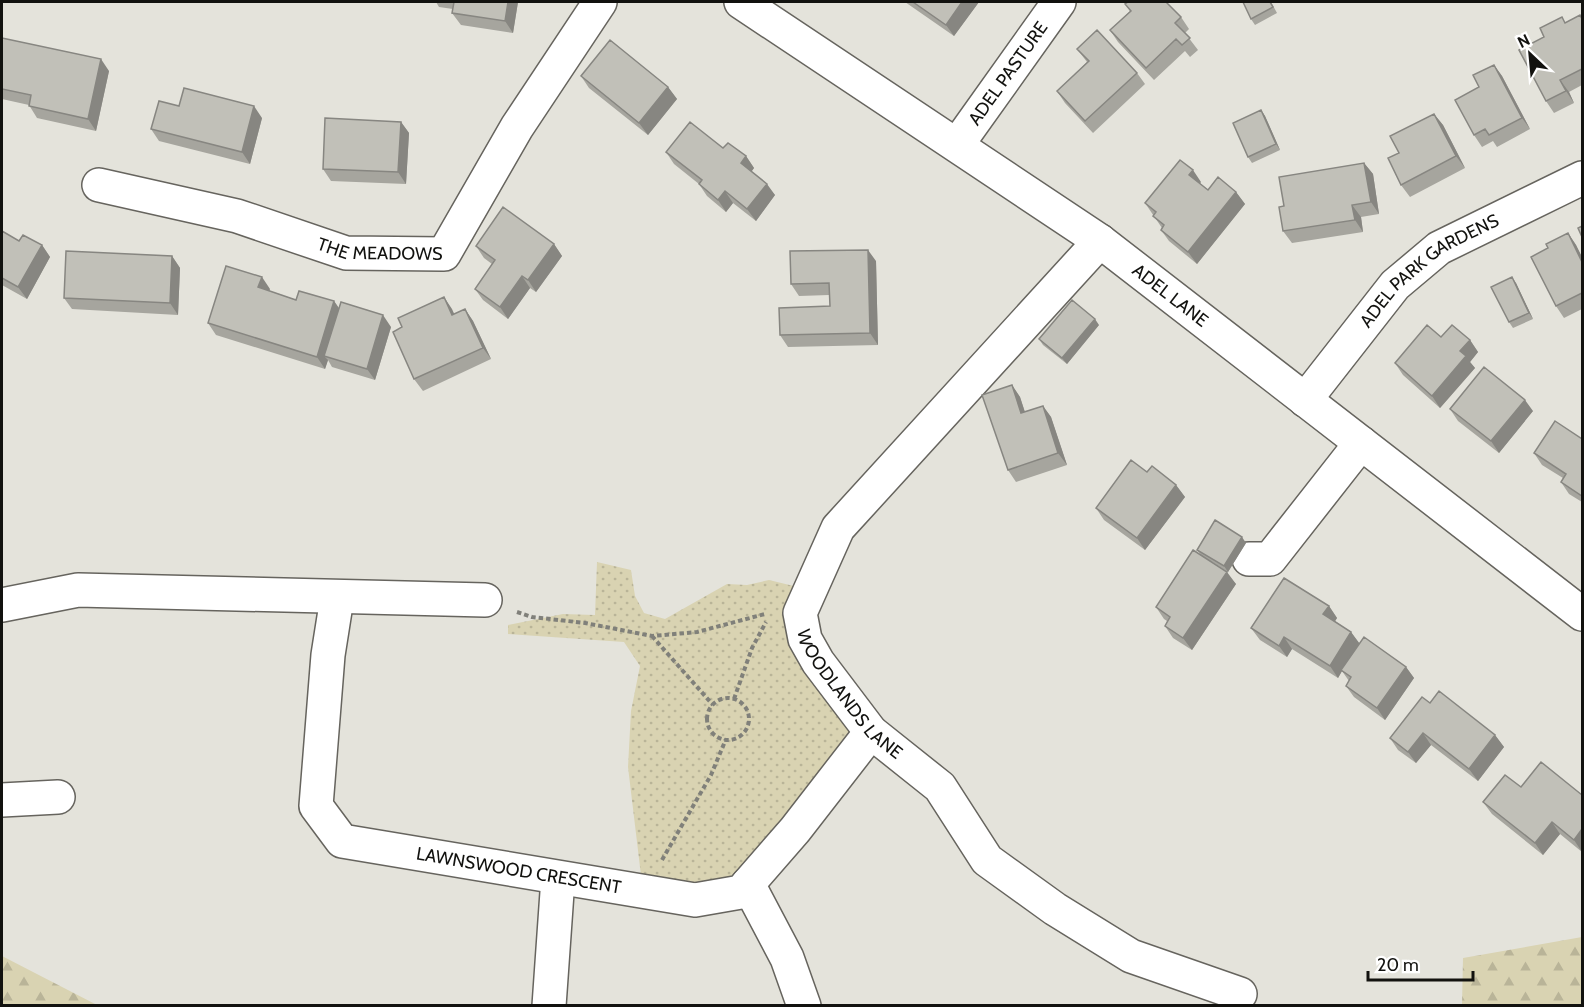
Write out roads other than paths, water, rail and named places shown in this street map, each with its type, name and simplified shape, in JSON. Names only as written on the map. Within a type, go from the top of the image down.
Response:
[{"type":"street","name":"THE MEADOWS","points":[[99,185],[237,216],[346,253],[444,254],[517,128],[600,2]]},
{"type":"street","name":"ADEL LANE","points":[[741,2],[1100,241],[1582,614]]},
{"type":"street","name":"ADEL PASTURE","points":[[957,145],[1059,2]]},
{"type":"street","name":"ADEL PARK GARDENS","points":[[1305,400],[1395,285],[1439,248],[1582,178]]},
{"type":"street","name":"WOODLANDS LANE","points":[[1100,241],[838,528],[800,614],[805,639],[818,662],[871,732],[940,787],[987,860],[1055,909],[1131,956],[1240,994]]},
{"type":"street","points":[[1249,559],[1270,559],[1361,443]]},
{"type":"street","points":[[2,605],[78,590],[485,600]]},
{"type":"street","name":"LAWNSWOOD CRESCENT","points":[[337,597],[328,655],[316,806],[342,842],[695,900],[741,892],[795,830],[871,732]]},
{"type":"street","points":[[2,800],[58,797]]},
{"type":"street","points":[[549,1005],[558,878]]},
{"type":"street","points":[[748,884],[787,958],[804,1005]]}]
